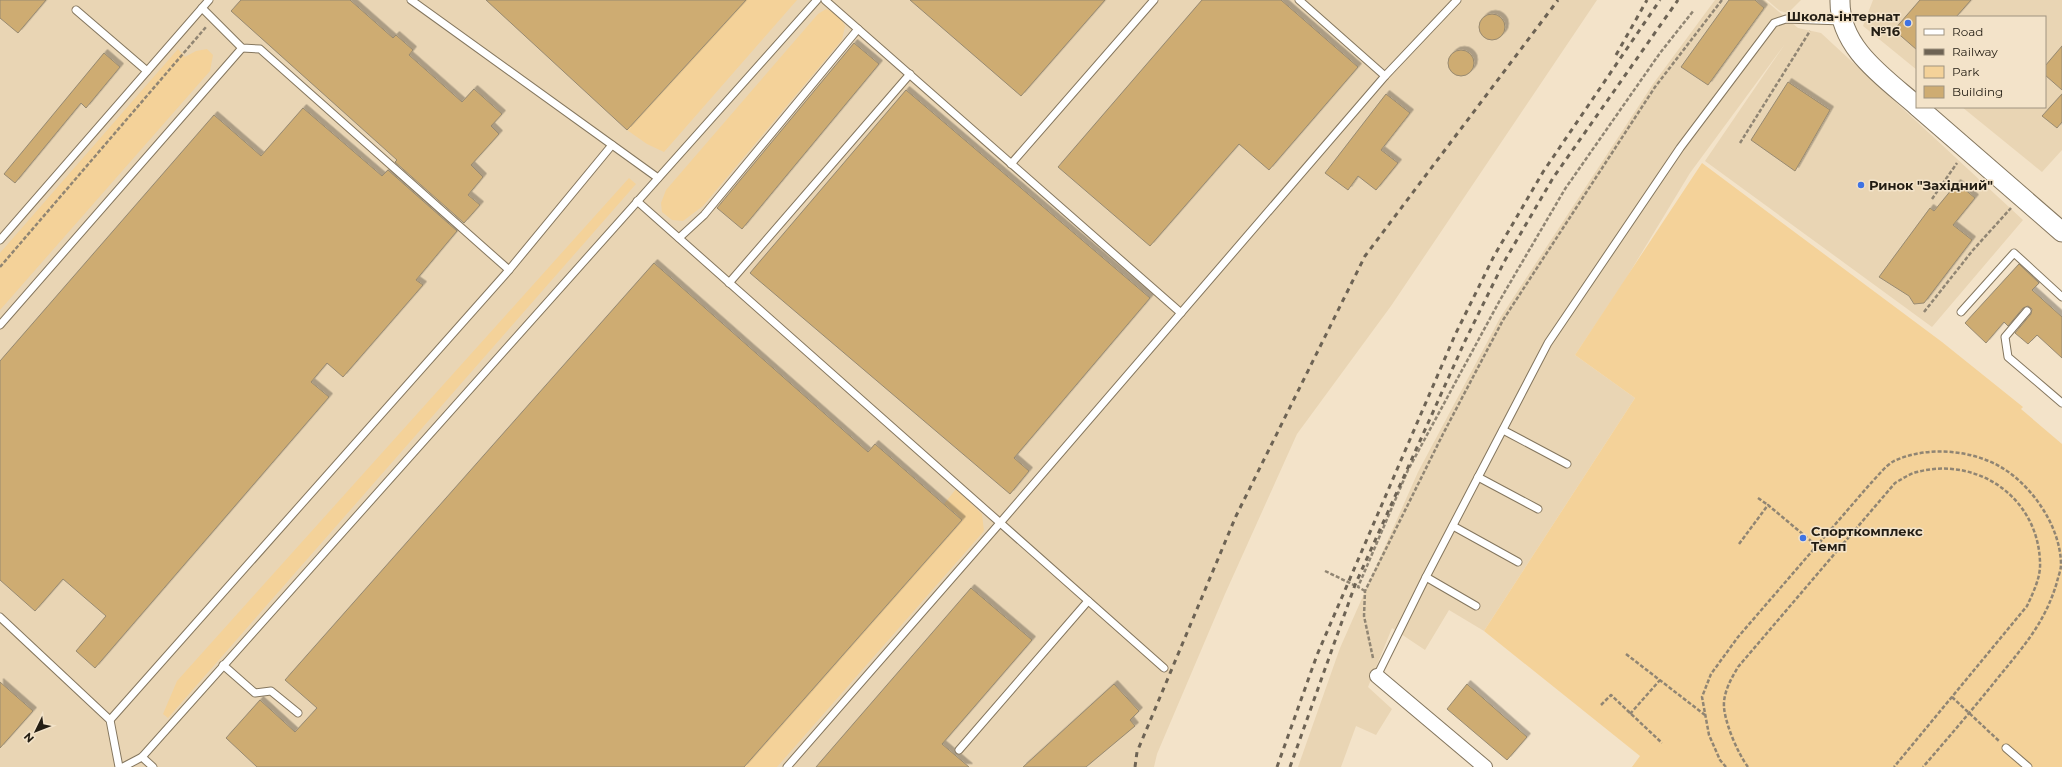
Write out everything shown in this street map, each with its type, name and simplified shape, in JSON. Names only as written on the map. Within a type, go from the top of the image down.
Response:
[{"type":"main road","points":[[1840,0],[1842,21],[1848,37],[1870,65],[1916,104]]},
{"type":"main road","points":[[1920,108],[2062,232]]},
{"type":"street","points":[[1377,676],[1485,767]]},
{"type":"lane","points":[[0,240],[209,0]]},
{"type":"lane","points":[[411,0],[658,178]]},
{"type":"lane","points":[[123,767],[142,757],[817,0]]},
{"type":"lane","points":[[825,0],[1181,313]]},
{"type":"lane","points":[[1011,164],[1154,0]]},
{"type":"lane","points":[[1299,0],[1385,76]]},
{"type":"lane","points":[[787,767],[1000,523],[1385,76],[1457,0]]},
{"type":"lane","points":[[202,8],[242,48],[260,49],[509,270]]},
{"type":"lane","points":[[76,10],[147,71]]},
{"type":"lane","points":[[1377,676],[1426,577],[1548,343],[1680,148],[1774,23],[1786,19],[1842,21]]},
{"type":"lane","points":[[679,238],[704,215],[858,29]]},
{"type":"lane","points":[[0,325],[242,48]]},
{"type":"lane","points":[[729,283],[910,74]]},
{"type":"lane","points":[[110,720],[509,270],[612,145]]},
{"type":"lane","points":[[637,201],[1164,668]]},
{"type":"lane","points":[[1961,312],[2014,253],[2062,297]]},
{"type":"lane","points":[[2027,311],[2004,337],[2008,357],[2062,403]]},
{"type":"lane","points":[[1503,430],[1567,464]]},
{"type":"lane","points":[[1478,477],[1538,509]]},
{"type":"lane","points":[[1453,526],[1518,562]]},
{"type":"lane","points":[[1426,577],[1476,606]]},
{"type":"lane","points":[[959,750],[1088,601]]},
{"type":"lane","points":[[0,617],[110,720],[119,767]]},
{"type":"lane","points":[[223,665],[255,692],[271,691],[298,713]]},
{"type":"lane","points":[[2006,748],[2028,767]]},
{"type":"lane","points":[[142,757],[153,767]]},
{"type":"path","points":[[1377,676],[1364,616],[1365,591],[1442,434],[1503,320],[1655,87],[1722,0]]},
{"type":"path","points":[[1358,587],[1408,470],[1500,300],[1565,189],[1660,53],[1694,10]]},
{"type":"path","points":[[0,267],[212,19]]},
{"type":"path","points":[[1740,143],[1810,31]]},
{"type":"path","points":[[1932,199],[1960,158]]},
{"type":"path","points":[[1924,312],[1973,250],[2013,206]]},
{"type":"path","points":[[1726,767],[1720,760],[1709,735],[1702,697],[1711,674],[1738,638],[1870,484],[1893,462],[1920,452],[1955,452],[1986,460],[2014,476],[2038,501],[2055,532],[2061,566],[2052,598],[2038,628],[1970,713],[1923,767]]},
{"type":"path","points":[[1748,767],[1731,735],[1724,707],[1728,684],[1738,667],[1895,483],[1915,472],[1939,468],[1969,472],[1993,481],[2018,502],[2035,530],[2040,563],[2035,588],[2027,606],[1894,767]]},
{"type":"path","points":[[1758,498],[1817,546]]},
{"type":"path","points":[[1739,544],[1768,505]]},
{"type":"path","points":[[1324,572],[1365,591]]},
{"type":"path","points":[[1626,654],[1706,715]]},
{"type":"path","points":[[1630,714],[1660,680]]},
{"type":"path","points":[[1601,705],[1611,695],[1662,743]]},
{"type":"path","points":[[1952,697],[2006,748]]},
{"type":"shaded area","points":[[0,0],[1597,0],[1391,306],[1297,434],[1225,594],[1157,754],[1154,767],[0,767]]},
{"type":"shaded area","points":[[1715,0],[1765,0],[1798,28],[1821,33],[2023,220],[1932,327],[1705,161],[1785,44],[1690,173],[1624,282],[1575,355],[1635,398],[1484,631],[1449,610],[1425,650],[1392,628],[1368,687],[1392,709],[1376,735],[1356,726],[1341,767],[1298,767],[1340,648],[1418,472],[1500,318],[1653,84]]},
{"type":"shaded area","points":[[1767,0],[1801,0],[1788,13],[1780,11]]},
{"type":"shaded area","points":[[1873,0],[2062,0],[2062,150],[2042,172],[1963,108],[2046,108],[2046,16],[1916,16],[1916,69],[1863,26]]},
{"type":"green space","points":[[746,0],[797,0],[664,152],[647,144],[627,130]]},
{"type":"green space","points":[[826,9],[838,14],[845,26],[842,40],[703,206],[683,221],[672,220],[662,212],[661,203],[666,190],[818,14]]},
{"type":"green space","points":[[178,49],[185,57],[196,51],[207,49],[213,55],[210,71],[0,310],[0,253]]},
{"type":"green space","name":"Спорткомплекс Темп","points":[[1702,163],[1942,342],[2023,407],[2021,409],[2062,444],[2062,767],[1632,767],[1640,756],[1484,631],[1635,398],[1575,355]]},
{"type":"green space","points":[[629,178],[636,184],[168,718],[163,714],[177,681]]},
{"type":"green space","points":[[956,489],[982,514],[984,531],[777,767],[744,767],[962,520],[944,504]]},
{"type":"building","points":[[0,0],[46,0],[18,33],[0,18]]},
{"type":"building","points":[[241,0],[350,0],[393,38],[396,35],[413,50],[409,55],[462,102],[474,89],[502,114],[491,126],[499,134],[471,165],[483,177],[468,195],[480,205],[464,223],[395,162],[397,160],[231,11]]},
{"type":"building","points":[[486,0],[746,0],[627,130]]},
{"type":"building","points":[[910,0],[1105,0],[1021,96]]},
{"type":"building","points":[[1202,0],[1281,0],[1358,67],[1269,170],[1239,144],[1150,246],[1058,167]]},
{"type":"building","points":[[1729,0],[1755,0],[1764,8],[1708,85],[1681,67]]},
{"type":"building","name":"Школа-інтернат №16","points":[[1920,0],[1971,0],[1957,16],[1916,16],[1916,49],[1894,30]]},
{"type":"building","points":[[1492,14],[1501,18],[1505,27],[1501,36],[1492,40],[1483,36],[1479,27],[1483,18]]},
{"type":"building","points":[[854,43],[879,64],[742,229],[717,208]]},
{"type":"building","points":[[2062,46],[2062,90],[2046,76],[2046,65]]},
{"type":"building","points":[[1461,50],[1470,54],[1474,63],[1470,72],[1461,76],[1452,72],[1448,63],[1452,54]]},
{"type":"building","points":[[104,53],[120,67],[86,108],[81,103],[15,183],[4,174]]},
{"type":"building","points":[[1788,82],[1830,110],[1795,171],[1751,140]]},
{"type":"building","points":[[906,90],[1150,298],[1014,458],[1029,471],[1010,494],[750,273]]},
{"type":"building","points":[[1386,94],[1410,113],[1381,150],[1398,163],[1376,190],[1358,176],[1348,190],[1325,173]]},
{"type":"building","points":[[2062,94],[2062,122],[2057,128],[2042,116]]},
{"type":"building","points":[[303,108],[382,176],[388,170],[457,231],[416,280],[423,285],[343,377],[327,363],[311,382],[329,397],[95,668],[76,651],[106,616],[63,579],[35,611],[0,580],[0,361],[214,115],[261,156]]},
{"type":"building","points":[[1957,183],[1975,198],[1953,225],[1972,240],[1924,303],[1914,304],[1909,296],[1879,277],[1930,208],[1934,211]]},
{"type":"building","points":[[654,263],[868,452],[875,444],[962,520],[744,767],[257,767],[226,738],[260,700],[295,732],[317,708],[285,680]]},
{"type":"building","points":[[2019,264],[2039,283],[2032,290],[2062,317],[2062,358],[2037,335],[2028,344],[2015,333],[2031,314],[2032,309],[2028,306],[2023,308],[2008,326],[2004,322],[1986,343],[1965,323]]},
{"type":"building","points":[[971,588],[1032,640],[942,744],[969,767],[816,767]]},
{"type":"building","points":[[0,682],[33,711],[0,748]]},
{"type":"building","points":[[1114,684],[1139,711],[1130,720],[1135,726],[1086,767],[1023,767]]},
{"type":"building","points":[[1467,684],[1527,737],[1507,760],[1447,709]]},
{"type":"railway","points":[[1135,767],[1137,752],[1236,516],[1365,256],[1558,0]]},
{"type":"railway","points":[[1616,55],[1647,0]]},
{"type":"railway","points":[[1277,767],[1317,655],[1455,335],[1494,256],[1543,172],[1660,0]]},
{"type":"railway","points":[[1290,767],[1355,585],[1465,341],[1504,262],[1553,178],[1678,0]]},
{"type":"place","name":"Школа-інтернат №16","points":[[1908,23]]},
{"type":"place","name":"Ринок \"Західний\"","points":[[1861,185]]},
{"type":"place","name":"Спорткомплекс Темп","points":[[1803,538]]}]
